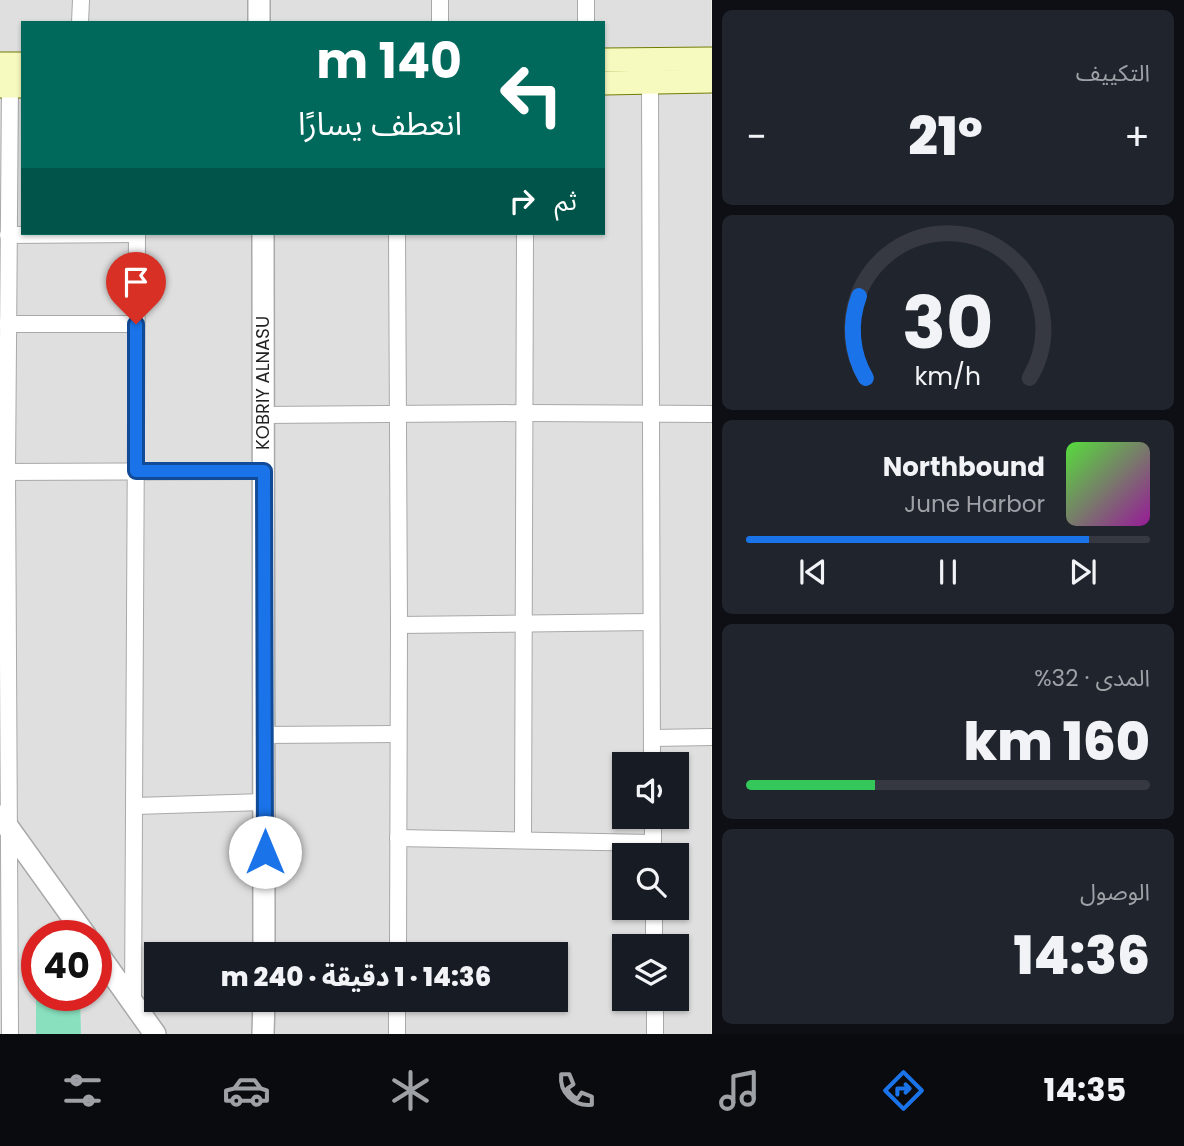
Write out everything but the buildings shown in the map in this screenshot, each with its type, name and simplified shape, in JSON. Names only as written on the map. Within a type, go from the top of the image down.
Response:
[{"type":"main road","points":[[605,60],[712,59]]},
{"type":"main road","points":[[0,64],[21,64]]},
{"type":"main road","points":[[605,83],[712,81]]},
{"type":"street","points":[[80,0],[80,21]]},
{"type":"street","points":[[259,0],[259,21]]},
{"type":"street","points":[[440,0],[440,21]]},
{"type":"street","points":[[586,0],[586,21]]},
{"type":"street","points":[[650,83],[652,752]]},
{"type":"street","points":[[10,1034],[4,822],[3,472],[11,86]]},
{"type":"street","points":[[8,235],[21,235]]},
{"type":"street","points":[[133,1003],[137,235]]},
{"type":"street","name":"KOBRIY ALNASU","points":[[263,235],[264,942]]},
{"type":"street","points":[[397,235],[397,942]]},
{"type":"street","points":[[523,840],[525,235]]},
{"type":"street","points":[[7,324],[136,324]]},
{"type":"street","points":[[263,415],[712,414]]},
{"type":"street","points":[[3,472],[264,471]]},
{"type":"street","points":[[399,625],[651,622]]},
{"type":"street","points":[[265,734],[398,734]]},
{"type":"street","points":[[652,738],[712,737]]},
{"type":"street","points":[[135,806],[265,802]]},
{"type":"street","points":[[4,822],[74,920]]},
{"type":"street","points":[[398,838],[523,840],[612,846]]},
{"type":"street","points":[[112,973],[155,1034]]},
{"type":"street","points":[[655,1011],[655,1034]]},
{"type":"street","points":[[264,1012],[264,1032]]},
{"type":"street","points":[[397,1012],[397,1034]]},
{"type":"shaded area","points":[[0,0],[711,0],[711,1034],[0,1034]]},
{"type":"green space","points":[[36,1011],[80,1011],[81,1034],[36,1034]]},
{"type":"route","points":[[136,324],[136,471],[264,471],[265,852]]}]
